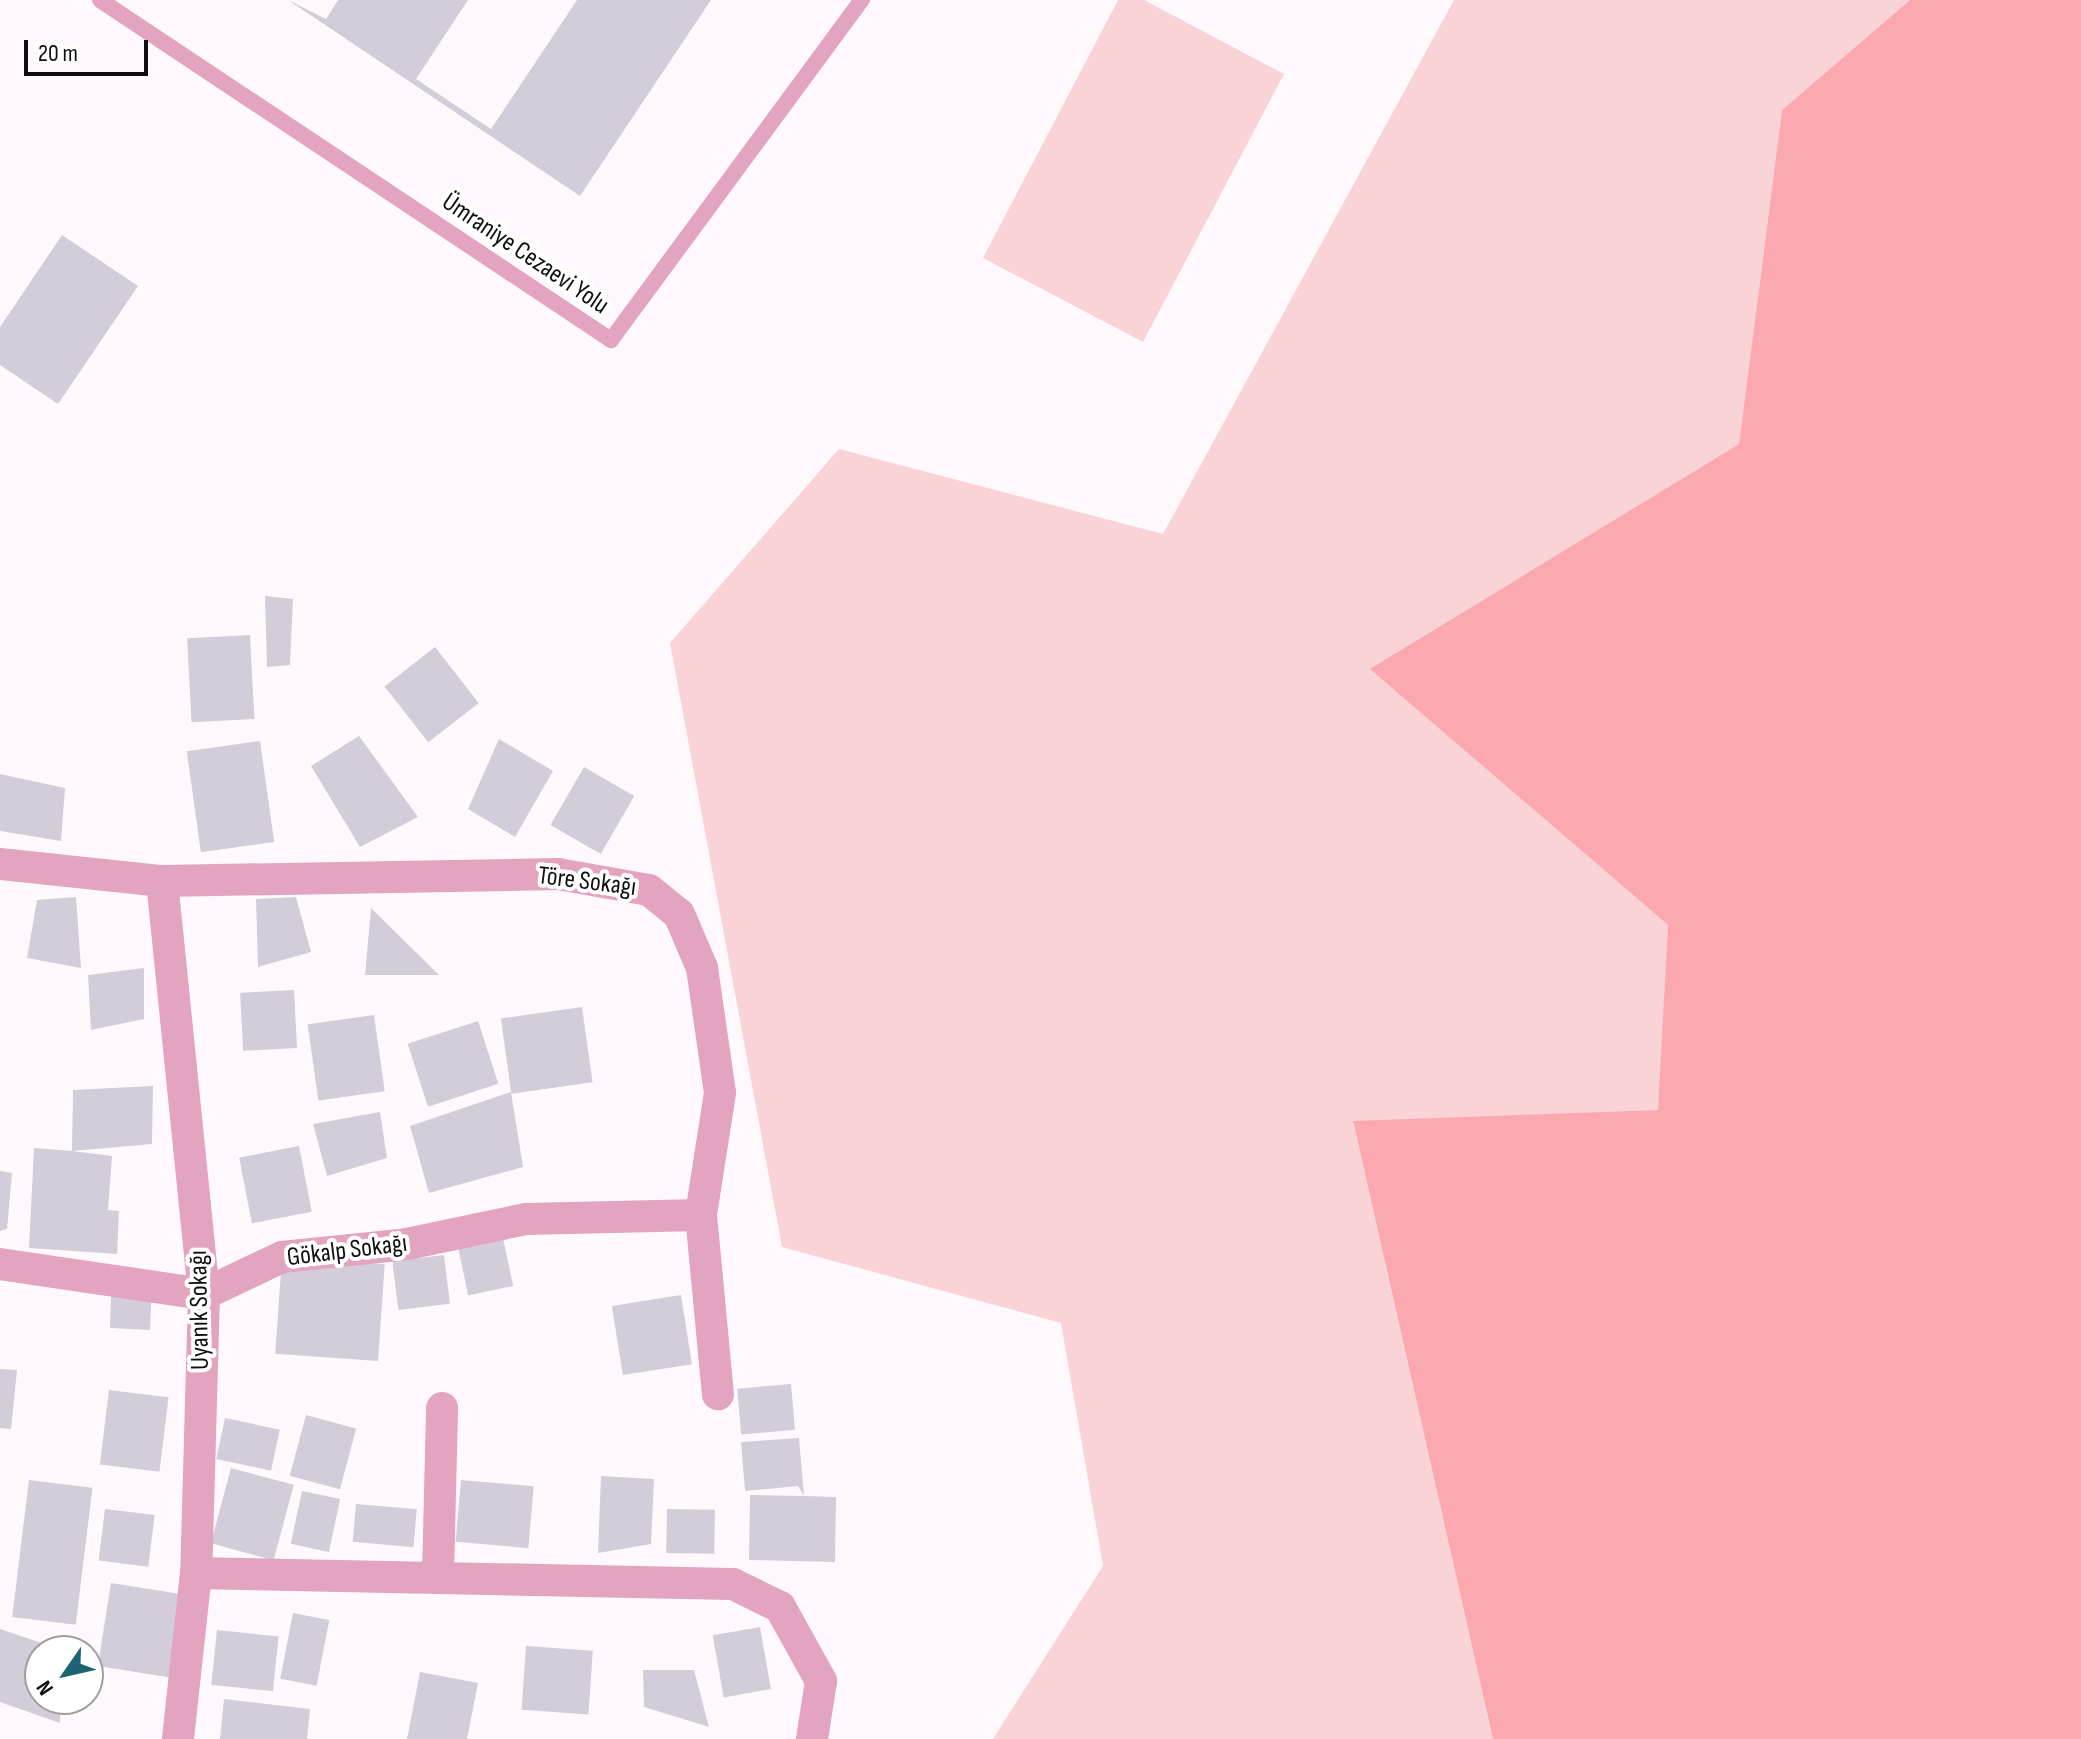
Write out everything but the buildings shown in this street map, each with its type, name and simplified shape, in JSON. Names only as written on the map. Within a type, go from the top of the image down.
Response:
[{"type":"street","name":"Töre Sokağı","points":[[0,864],[162,881],[558,874],[649,890],[679,914],[702,968],[720,1093],[701,1215],[718,1394]]},
{"type":"street","name":"Uyanık Sokağı","points":[[162,881],[204,1294],[196,1573],[178,1739]]},
{"type":"street","name":"Gökalp Sokağı","points":[[204,1294],[282,1257],[407,1244],[526,1219],[701,1215]]},
{"type":"street","points":[[0,1264],[204,1294]]},
{"type":"street","points":[[438,1575],[442,1408]]},
{"type":"street","points":[[196,1573],[438,1575],[733,1584],[780,1607],[821,1681],[812,1739]]},
{"type":"lane","name":"Ümraniye Cezaevi Yolu","points":[[100,0],[611,340],[862,0]]},
{"type":"shaded area","points":[[1118,0],[1144,0],[1284,74],[1143,342],[983,258]]},
{"type":"shaded area","points":[[1454,0],[1910,0],[1782,110],[1739,444],[1371,669],[1668,925],[1659,1110],[1353,1122],[1493,1739],[993,1739],[1103,1566],[1061,1323],[782,1247],[670,643],[839,449],[1163,534]]},
{"type":"shaded area","points":[[1910,0],[2081,0],[2081,1739],[1493,1739],[1353,1121],[1658,1110],[1668,925],[1370,669],[1739,444],[1782,110]]}]
